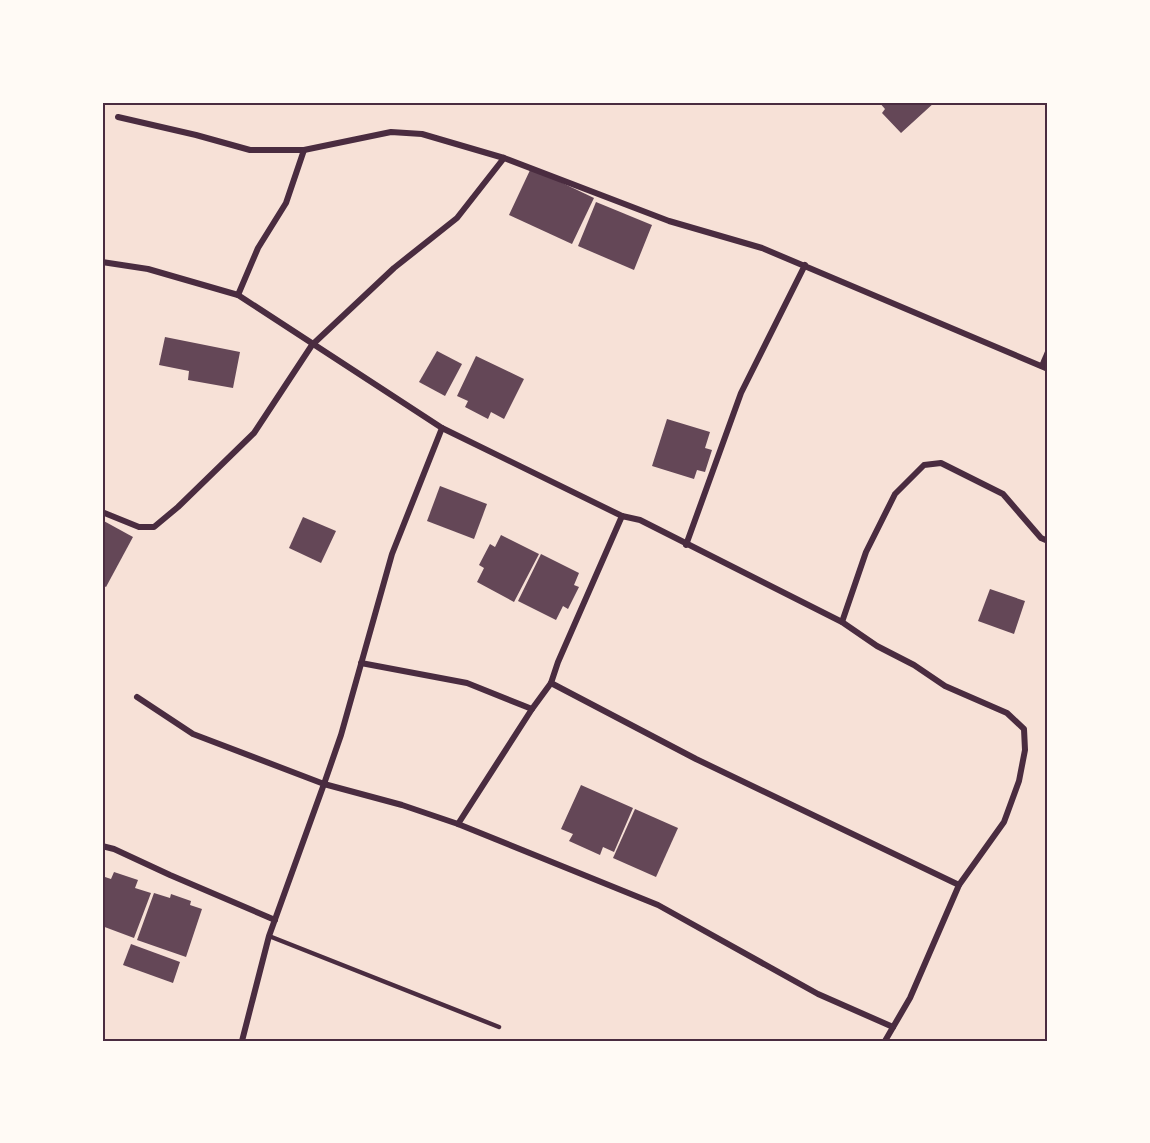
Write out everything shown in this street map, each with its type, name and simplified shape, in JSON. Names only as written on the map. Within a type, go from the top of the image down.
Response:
[{"type":"street","points":[[118,117],[250,150],[304,150],[391,132],[422,134],[504,158],[669,221],[762,248],[1045,367],[1048,352]]},
{"type":"street","points":[[238,295],[258,248],[286,203],[304,150]]},
{"type":"street","points":[[102,512],[139,527],[154,526],[178,507],[254,433],[312,345],[394,268],[457,218],[504,158]]},
{"type":"street","points":[[102,262],[148,269],[238,295],[442,428],[622,516],[640,520],[842,622],[876,646],[914,665],[945,686],[1007,713],[1024,729],[1025,750],[1019,781],[1004,822],[960,885],[910,998],[885,1041]]},
{"type":"street","points":[[686,545],[741,393],[805,266]]},
{"type":"street","points":[[242,1041],[269,936],[340,735],[392,554],[442,428]]},
{"type":"street","points":[[842,622],[866,552],[895,494],[924,465],[941,463],[1003,494],[1041,538],[1048,541]]},
{"type":"street","points":[[458,824],[551,683],[622,516]]},
{"type":"street","points":[[361,663],[467,683],[532,709]]},
{"type":"street","points":[[551,683],[696,759],[960,885]]},
{"type":"street","points":[[137,697],[193,734],[324,784],[402,805],[458,824],[658,906],[818,994],[893,1027]]},
{"type":"street","points":[[102,846],[114,849],[275,920]]},
{"type":"lane","points":[[269,936],[499,1027]]},
{"type":"building","points":[[879,102],[935,102],[901,133],[882,113],[885,109]]},
{"type":"building","points":[[531,168],[594,198],[572,244],[509,215]]},
{"type":"building","points":[[596,202],[652,225],[634,270],[578,246]]},
{"type":"building","points":[[165,337],[240,352],[233,388],[188,380],[189,371],[159,365]]},
{"type":"building","points":[[437,351],[462,364],[445,396],[419,382]]},
{"type":"building","points":[[476,356],[524,379],[504,419],[491,412],[488,419],[465,407],[468,401],[457,396]]},
{"type":"building","points":[[667,419],[710,432],[705,448],[712,450],[705,472],[697,470],[694,479],[652,466]]},
{"type":"building","points":[[440,486],[487,504],[474,539],[427,521]]},
{"type":"building","points":[[303,517],[336,531],[321,563],[289,548]]},
{"type":"building","points":[[102,520],[133,537],[106,587],[102,585]]},
{"type":"building","points":[[501,535],[539,554],[514,602],[477,582],[484,568],[479,565],[490,544],[495,547]]},
{"type":"building","points":[[541,554],[579,573],[574,585],[579,587],[568,609],[563,606],[556,620],[518,601]]},
{"type":"building","points":[[990,589],[1025,601],[1014,634],[978,621]]},
{"type":"building","points":[[581,785],[633,808],[614,852],[603,847],[600,855],[569,841],[573,834],[561,829]]},
{"type":"building","points":[[635,809],[678,828],[656,877],[613,858]]},
{"type":"building","points":[[114,872],[138,880],[135,888],[151,893],[134,938],[102,926],[102,876],[111,879]]},
{"type":"building","points":[[154,893],[170,898],[171,894],[191,901],[190,905],[202,909],[186,957],[137,940]]},
{"type":"building","points":[[131,944],[180,962],[173,983],[123,965]]}]
